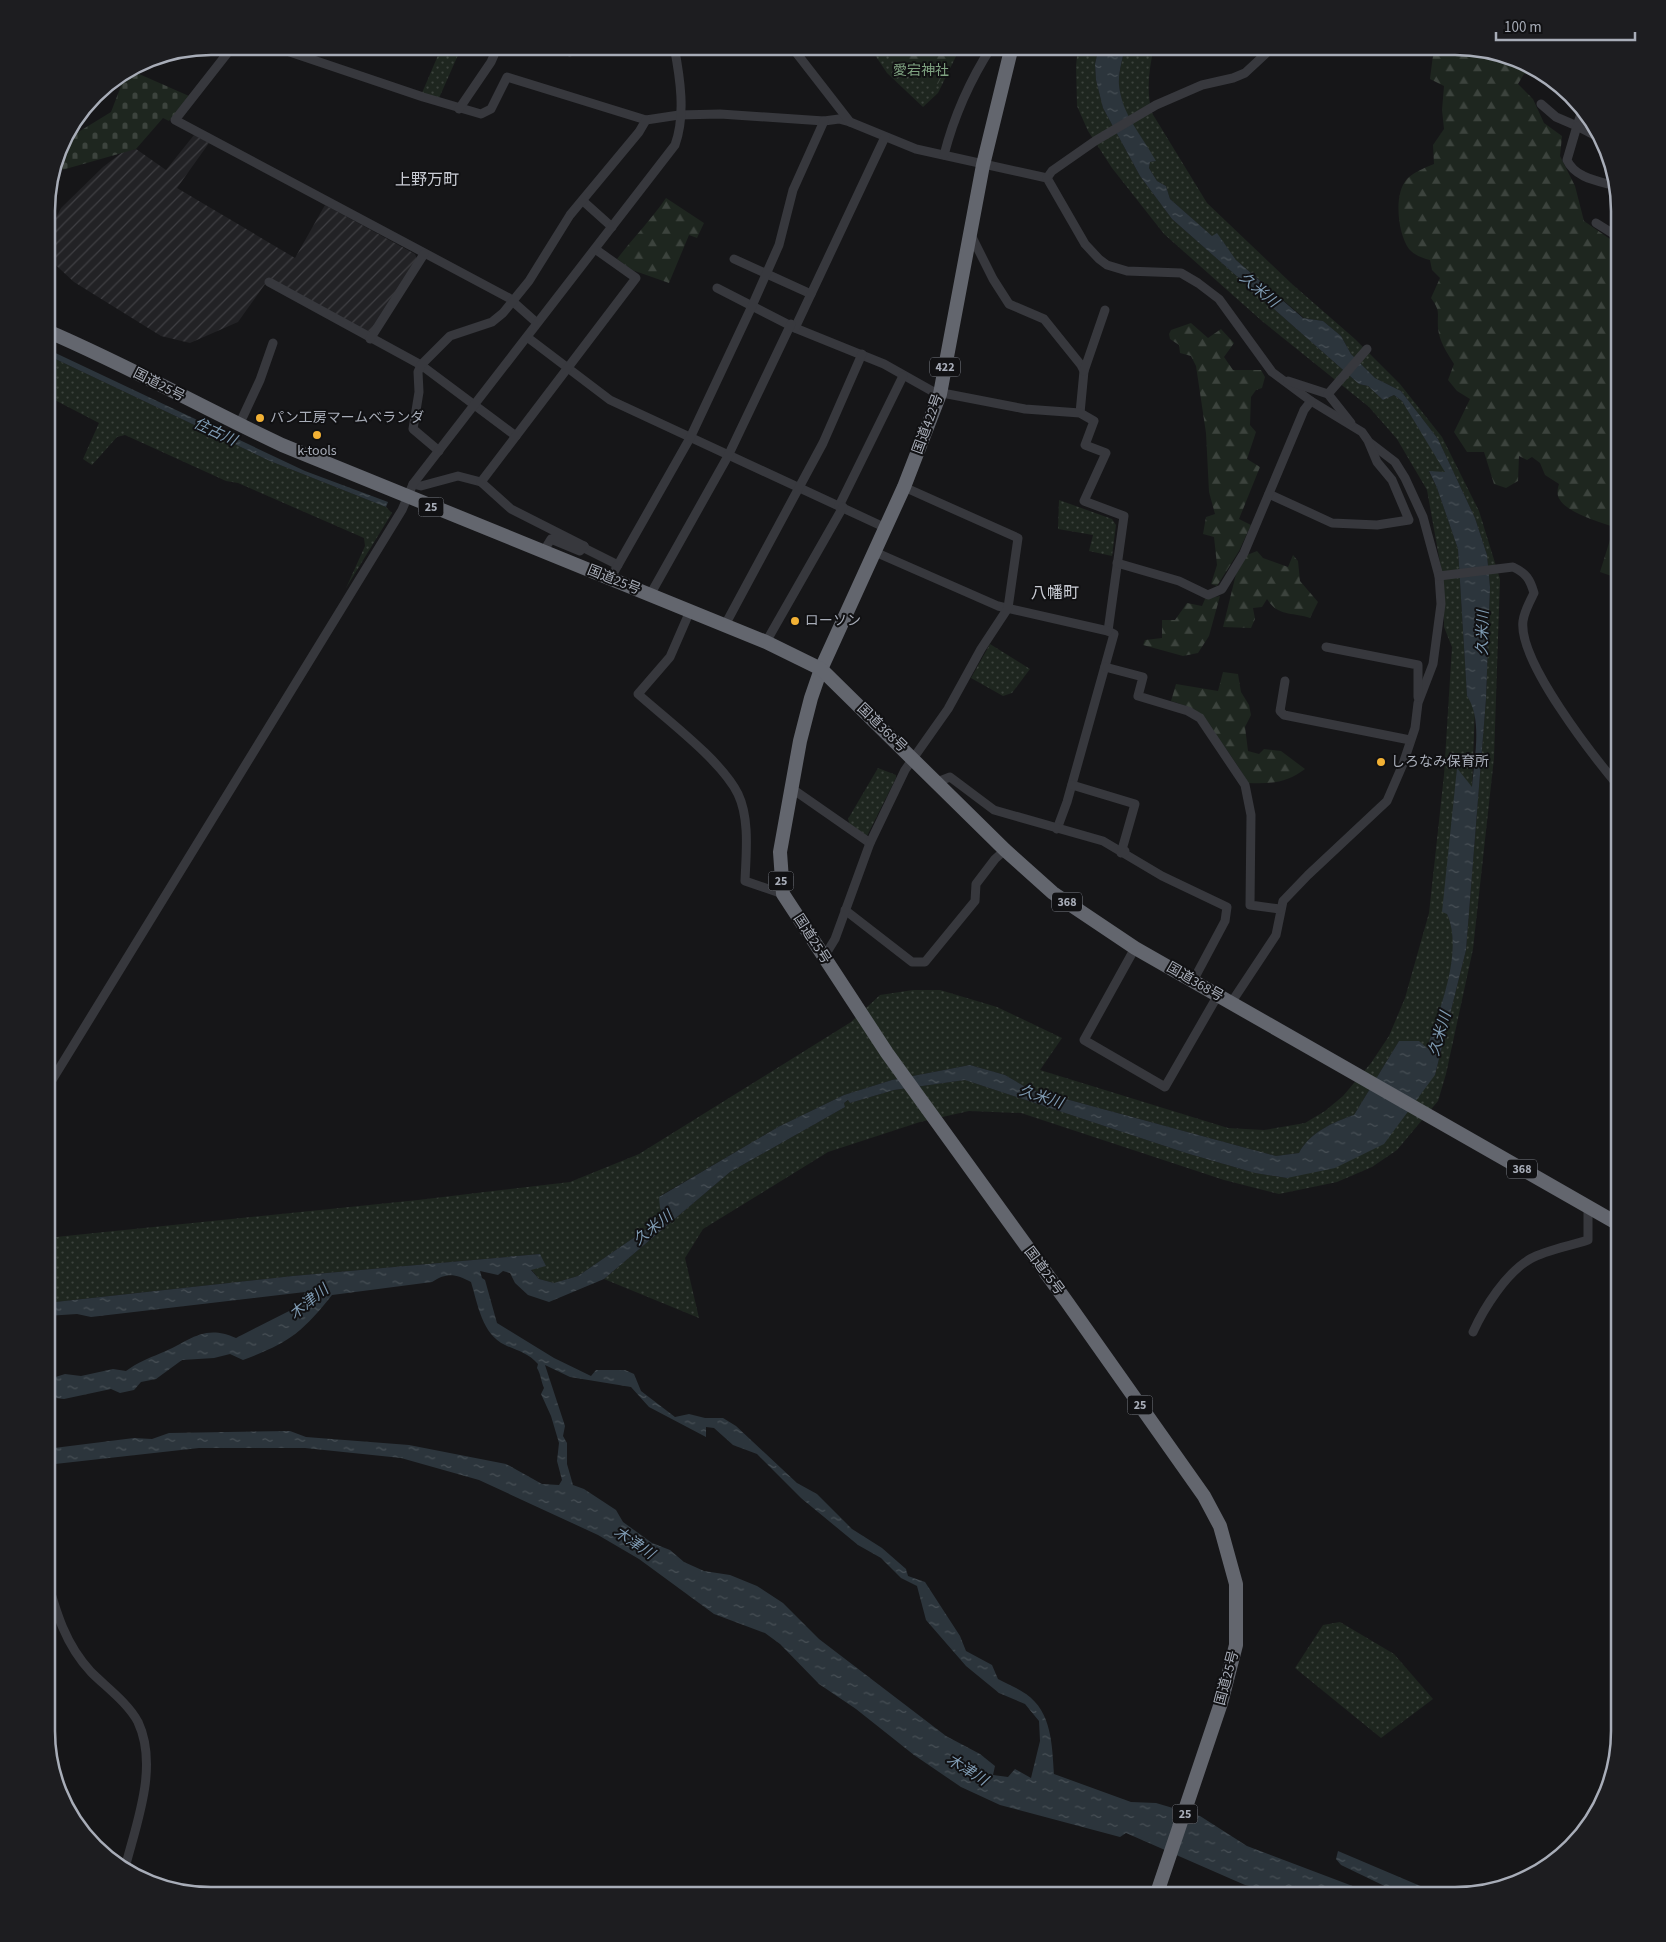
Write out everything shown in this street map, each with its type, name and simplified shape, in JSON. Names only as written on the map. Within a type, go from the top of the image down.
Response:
[{"type":"highway","name":"国道422号","points":[[821,669],[876,552],[904,487],[940,394],[983,164],[1010,55]]},
{"type":"highway","name":"国道25号","points":[[55,335],[240,425],[407,497],[766,642],[821,669],[811,698],[791,788],[780,852],[783,894],[895,1064],[1119,1374],[1204,1496],[1220,1526],[1236,1584],[1236,1645],[1211,1731],[1159,1887]]},
{"type":"highway","name":"国道368号","points":[[821,669],[1005,850],[1053,893],[1135,948],[1611,1220]]},
{"type":"street","points":[[226,55],[176,120],[513,302],[537,323]]},
{"type":"street","points":[[299,55],[481,114],[488,112],[507,77],[646,120],[679,115],[720,114],[824,122],[839,119],[916,149],[1047,178],[1085,244],[1099,259],[1107,265],[1127,271],[1181,273],[1198,283],[1219,299],[1272,372],[1311,401],[1362,432],[1369,442],[1377,462],[1392,480],[1409,520],[1377,525],[1332,523],[1270,494]]},
{"type":"street","points":[[459,108],[494,55]]},
{"type":"street","points":[[55,1075],[402,510],[413,484],[675,145],[678,133],[680,75],[676,55]]},
{"type":"street","points":[[798,55],[850,122]]},
{"type":"street","points":[[944,155],[958,111],[987,55]]},
{"type":"street","points":[[1047,178],[1052,171],[1095,141],[1144,112],[1202,85],[1233,78],[1245,73],[1263,55]]},
{"type":"street","points":[[1541,104],[1556,117],[1590,133]]},
{"type":"street","points":[[1580,117],[1566,160],[1571,169],[1590,180],[1609,184]]},
{"type":"street","points":[[439,451],[413,429],[419,392],[418,372],[421,365],[450,336],[492,322],[503,314],[570,216],[639,132],[646,120]]},
{"type":"street","points":[[610,579],[690,438],[767,274],[779,245],[793,190],[824,122]]},
{"type":"street","points":[[650,595],[728,456],[811,294],[885,137]]},
{"type":"street","points":[[583,201],[612,227]]},
{"type":"street","points":[[1596,223],[1611,232]]},
{"type":"street","points":[[970,233],[993,279],[1009,304],[1047,322],[1084,371]]},
{"type":"street","points":[[481,482],[636,278],[595,249]]},
{"type":"street","points":[[370,339],[424,254]]},
{"type":"street","points":[[734,258],[811,294]]},
{"type":"street","points":[[269,282],[370,339],[421,365],[516,436]]},
{"type":"street","points":[[717,288],[793,326],[862,354],[940,394],[1025,409],[1080,413],[1094,421],[1085,445],[1106,453],[1084,501],[1124,516],[1108,631]]},
{"type":"street","points":[[1080,413],[1084,371],[1105,310]]},
{"type":"street","points":[[527,337],[610,400],[800,490],[886,528]]},
{"type":"street","points":[[240,425],[260,380],[273,343]]},
{"type":"street","points":[[1328,394],[1367,349]]},
{"type":"street","points":[[725,625],[800,490],[836,417],[862,354]]},
{"type":"street","points":[[766,642],[841,507],[903,376]]},
{"type":"street","points":[[1283,380],[1328,394],[1354,427]]},
{"type":"street","points":[[1117,563],[1179,581],[1208,595],[1215,594],[1222,589],[1244,553],[1304,410],[1311,401]]},
{"type":"street","points":[[1369,442],[1395,462],[1405,478],[1423,518],[1439,576],[1441,604],[1439,635],[1434,664],[1418,703]]},
{"type":"street","points":[[413,484],[421,486],[458,476],[481,482],[511,509],[618,565]]},
{"type":"street","points":[[824,957],[835,939],[870,843],[905,770],[948,709],[981,649],[1008,608],[1018,538],[904,487]]},
{"type":"street","points":[[543,552],[551,539],[580,551],[584,546]]},
{"type":"street","points":[[876,552],[998,606],[1108,631],[1114,634],[1072,785],[1057,829]]},
{"type":"street","points":[[1439,576],[1513,567],[1523,572],[1530,580],[1534,593],[1523,620],[1523,627],[1534,662],[1563,714],[1611,776]]},
{"type":"street","points":[[690,612],[670,657],[638,694],[722,770],[738,794],[743,813],[745,881],[783,894]]},
{"type":"street","points":[[1231,1003],[1276,935],[1280,924],[1280,909],[1283,901],[1291,891],[1387,801],[1403,764],[1415,728],[1418,703],[1418,664],[1326,647]]},
{"type":"street","points":[[1104,667],[1143,677],[1138,696],[1188,711],[1200,718],[1233,765],[1248,796],[1251,815],[1250,905],[1280,909]]},
{"type":"street","points":[[1285,680],[1280,711],[1284,715],[1410,740]]},
{"type":"street","points":[[937,782],[950,777],[994,810],[1057,829],[1103,840],[1124,851],[1162,876],[1228,907],[1225,921],[1193,981]]},
{"type":"street","points":[[1072,785],[1135,804],[1124,851]]},
{"type":"street","points":[[791,788],[870,843]]},
{"type":"street","points":[[845,910],[912,962],[925,962],[975,901],[976,884],[995,859],[1005,850]]},
{"type":"street","points":[[1135,948],[1084,1040],[1150,1079],[1165,1087],[1218,995]]},
{"type":"street","points":[[1473,1332],[1484,1310],[1509,1278],[1529,1260],[1588,1240],[1588,1208]]},
{"type":"street","points":[[55,1606],[63,1632],[70,1644],[90,1670],[132,1713],[138,1723],[143,1741],[146,1768],[145,1785],[126,1862]]},
{"type":"shaded area","points":[[194,135],[209,143],[177,188],[295,258],[325,205],[415,254],[417,259],[372,331],[367,333],[268,280],[238,322],[190,343],[161,336],[74,282],[55,264],[55,220],[61,208],[103,167],[124,151],[136,149],[166,170]]},
{"type":"green space","points":[[438,55],[458,55],[439,98],[422,93]]},
{"type":"green space","name":"愛宕神社","points":[[875,55],[957,55],[938,93],[923,107],[887,73]]},
{"type":"green space","points":[[891,55],[952,55],[937,86],[914,76]]},
{"type":"green space","points":[[1077,55],[1097,55],[1095,64],[1096,80],[1103,108],[1140,176],[1172,219],[1359,384],[1368,386],[1383,400],[1394,395],[1402,401],[1446,472],[1429,472],[1437,488],[1458,549],[1467,696],[1475,708],[1472,788],[1457,769],[1447,914],[1452,929],[1452,963],[1443,999],[1427,1048],[1399,1041],[1354,1115],[1322,1129],[1303,1146],[1299,1153],[1276,1156],[1029,1089],[1005,1075],[970,1065],[892,1080],[844,1095],[778,1127],[660,1196],[660,1208],[664,1217],[578,1276],[554,1283],[539,1279],[531,1269],[540,1254],[293,1276],[55,1302],[55,1237],[418,1200],[570,1182],[639,1154],[851,1022],[880,995],[913,990],[940,990],[997,1007],[1062,1038],[1040,1070],[1228,1128],[1264,1130],[1305,1123],[1325,1111],[1343,1096],[1371,1063],[1389,1036],[1405,998],[1429,913],[1444,775],[1452,647],[1444,627],[1444,585],[1427,490],[1397,439],[1369,407],[1262,321],[1164,234],[1112,168],[1088,131],[1077,106]]},
{"type":"green space","points":[[1123,55],[1153,55],[1149,80],[1152,113],[1207,203],[1292,284],[1355,339],[1400,384],[1442,437],[1479,511],[1500,579],[1494,758],[1473,949],[1446,1074],[1438,1101],[1397,1150],[1372,1167],[1337,1182],[1279,1194],[1224,1180],[1021,1113],[969,1111],[920,1122],[828,1152],[703,1229],[685,1258],[699,1318],[604,1279],[730,1172],[845,1107],[844,1103],[849,1100],[850,1103],[894,1090],[965,1080],[1186,1153],[1255,1173],[1287,1178],[1435,1075],[1466,950],[1486,699],[1490,587],[1487,555],[1475,518],[1438,439],[1401,391],[1375,378],[1351,354],[1341,336],[1323,321],[1304,318],[1236,260],[1217,234],[1213,237],[1170,199],[1166,186],[1157,181],[1149,168],[1150,162],[1155,161],[1124,106],[1119,76]]},
{"type":"green space","points":[[1433,55],[1466,55],[1486,58],[1515,67],[1529,74],[1524,74],[1518,84],[1533,99],[1544,123],[1562,136],[1560,156],[1575,186],[1584,221],[1611,240],[1611,526],[1582,516],[1561,502],[1558,496],[1559,484],[1545,475],[1540,463],[1532,457],[1527,460],[1519,456],[1518,481],[1506,488],[1494,484],[1484,452],[1467,452],[1454,432],[1470,399],[1457,391],[1448,380],[1454,364],[1440,338],[1437,309],[1431,298],[1440,278],[1432,270],[1430,260],[1418,256],[1409,249],[1402,234],[1399,214],[1400,194],[1403,186],[1413,174],[1434,164],[1433,145],[1444,129],[1442,110],[1444,86],[1430,79]]},
{"type":"green space","points":[[138,74],[189,96],[169,121],[163,118],[136,149],[62,170],[67,151],[76,134],[111,112],[121,86],[119,85]]},
{"type":"green space","points":[[666,198],[704,223],[697,238],[689,235],[669,283],[632,270],[617,259]]},
{"type":"green space","points":[[1191,323],[1208,338],[1221,329],[1234,343],[1224,357],[1233,370],[1261,370],[1265,377],[1262,388],[1256,390],[1251,397],[1250,425],[1256,432],[1247,459],[1260,467],[1239,519],[1251,525],[1239,551],[1217,586],[1211,584],[1217,565],[1214,537],[1203,534],[1206,517],[1215,514],[1209,492],[1206,433],[1196,366],[1191,356],[1180,353],[1179,345],[1170,339],[1169,334],[1171,330]]},
{"type":"green space","points":[[55,359],[270,461],[386,507],[392,513],[346,588],[365,546],[364,538],[238,483],[226,481],[125,435],[117,437],[92,465],[83,459],[99,423],[55,400]]},
{"type":"green space","points":[[1059,500],[1112,519],[1116,525],[1112,556],[1089,551],[1093,535],[1058,529]]},
{"type":"green space","points":[[1611,537],[1611,576],[1600,572]]},
{"type":"green space","points":[[1257,551],[1263,558],[1288,567],[1293,555],[1298,561],[1300,581],[1318,602],[1310,618],[1276,609],[1267,599],[1262,607],[1253,608],[1255,619],[1251,628],[1223,627],[1236,574],[1247,555]]},
{"type":"green space","points":[[1220,596],[1209,636],[1198,653],[1183,656],[1143,645],[1145,640],[1162,638],[1162,620],[1175,620],[1187,603],[1202,606],[1205,599]]},
{"type":"green space","points":[[990,644],[1030,669],[1012,693],[1003,696],[971,678]]},
{"type":"green space","points":[[1223,672],[1238,674],[1241,692],[1249,705],[1251,715],[1245,727],[1248,751],[1259,754],[1264,749],[1281,751],[1305,769],[1292,777],[1278,782],[1248,783],[1230,754],[1206,723],[1190,708],[1171,701],[1176,684],[1218,691]]},
{"type":"green space","points":[[878,768],[896,775],[896,778],[866,838],[850,825],[848,819]]},
{"type":"green space","points":[[1340,1622],[1394,1654],[1433,1699],[1381,1738],[1295,1668],[1323,1625]]},
{"type":"water","points":[[1097,55],[1123,55],[1119,85],[1124,106],[1156,161],[1150,162],[1149,168],[1157,181],[1166,186],[1170,199],[1212,236],[1217,233],[1236,260],[1303,318],[1323,321],[1341,336],[1351,354],[1375,378],[1401,391],[1438,439],[1475,518],[1487,555],[1490,587],[1486,699],[1466,950],[1435,1075],[1384,1144],[1335,1168],[1287,1178],[1255,1173],[1186,1153],[965,1080],[894,1090],[850,1103],[848,1100],[844,1103],[845,1107],[730,1172],[604,1279],[549,1302],[528,1295],[515,1283],[510,1273],[503,1271],[498,1275],[480,1271],[482,1278],[485,1280],[497,1323],[554,1358],[591,1376],[596,1370],[625,1370],[634,1374],[641,1391],[675,1417],[689,1414],[705,1418],[723,1418],[736,1426],[797,1483],[817,1494],[852,1529],[882,1548],[906,1569],[908,1576],[925,1582],[960,1636],[966,1651],[992,1665],[998,1679],[1035,1701],[1046,1720],[1049,1730],[1054,1774],[1131,1802],[1156,1803],[1200,1816],[1247,1846],[1355,1887],[1254,1887],[1245,1885],[1126,1833],[1120,1837],[1000,1805],[961,1787],[914,1755],[856,1709],[819,1684],[780,1644],[765,1633],[714,1614],[639,1559],[598,1535],[479,1480],[401,1458],[305,1448],[199,1448],[55,1464],[55,1448],[134,1438],[152,1439],[169,1433],[290,1431],[306,1437],[409,1445],[506,1464],[542,1484],[559,1485],[562,1480],[557,1461],[559,1443],[551,1416],[541,1394],[544,1388],[537,1368],[538,1364],[527,1355],[497,1340],[491,1334],[482,1318],[471,1282],[461,1277],[447,1275],[432,1282],[332,1295],[303,1328],[272,1348],[243,1360],[230,1354],[214,1358],[182,1360],[156,1379],[141,1382],[134,1390],[120,1393],[111,1389],[64,1399],[55,1398],[55,1377],[65,1374],[81,1376],[113,1369],[126,1371],[188,1339],[205,1333],[214,1332],[236,1338],[299,1306],[305,1292],[91,1317],[77,1314],[55,1315],[55,1302],[293,1276],[540,1254],[546,1266],[531,1270],[539,1279],[554,1283],[578,1276],[664,1217],[660,1208],[659,1197],[778,1127],[844,1095],[892,1080],[970,1065],[1005,1075],[1029,1089],[1276,1156],[1299,1153],[1303,1146],[1322,1129],[1354,1115],[1399,1041],[1419,1041],[1427,1048],[1448,981],[1453,946],[1452,929],[1447,914],[1442,912],[1457,768],[1472,787],[1476,740],[1475,716],[1467,696],[1458,549],[1437,488],[1429,471],[1445,472],[1402,401],[1394,395],[1383,400],[1368,386],[1359,384],[1172,219],[1140,176],[1103,108],[1096,80],[1095,64]],"holes":[[[545,1365],[570,1377],[631,1387],[649,1407],[706,1437],[706,1427],[714,1428],[733,1445],[757,1454],[801,1498],[858,1545],[881,1558],[901,1578],[917,1586],[926,1620],[966,1666],[999,1693],[1025,1704],[1039,1721],[1040,1741],[1031,1778],[1015,1769],[1008,1777],[993,1775],[995,1766],[980,1754],[946,1736],[819,1639],[783,1603],[757,1586],[730,1575],[704,1571],[684,1562],[670,1550],[652,1543],[623,1522],[616,1510],[584,1489],[573,1485],[567,1464],[567,1443],[563,1436],[565,1426]]]},
{"type":"water","name":"住古川","points":[[55,353],[305,471],[388,502],[386,507],[270,461],[55,359]]},
{"type":"water","points":[[1338,1851],[1423,1887],[1387,1887],[1341,1865],[1336,1859]]},
{"type":"place","name":"パン工房マームベランダ","points":[[260,418]]},
{"type":"place","name":"k-tools","points":[[317,435]]},
{"type":"place","name":"ローソン","points":[[795,621]]},
{"type":"place","name":"しろなみ保育所","points":[[1381,762]]},
{"type":"district","name":"上野万町","points":[[427,180]]},
{"type":"district","name":"八幡町","points":[[1055,593]]},
{"type":"water label","name":"久米川","points":[[1259,290]]},
{"type":"water label","name":"久米川","points":[[1483,633]]},
{"type":"water label","name":"久米川","points":[[1440,1034]]},
{"type":"water label","name":"久米川","points":[[1041,1097]]},
{"type":"water label","name":"久米川","points":[[653,1228]]},
{"type":"water label","name":"木津川","points":[[309,1302]]},
{"type":"water label","name":"木津川","points":[[634,1543]]},
{"type":"water label","name":"木津川","points":[[967,1770]]}]
